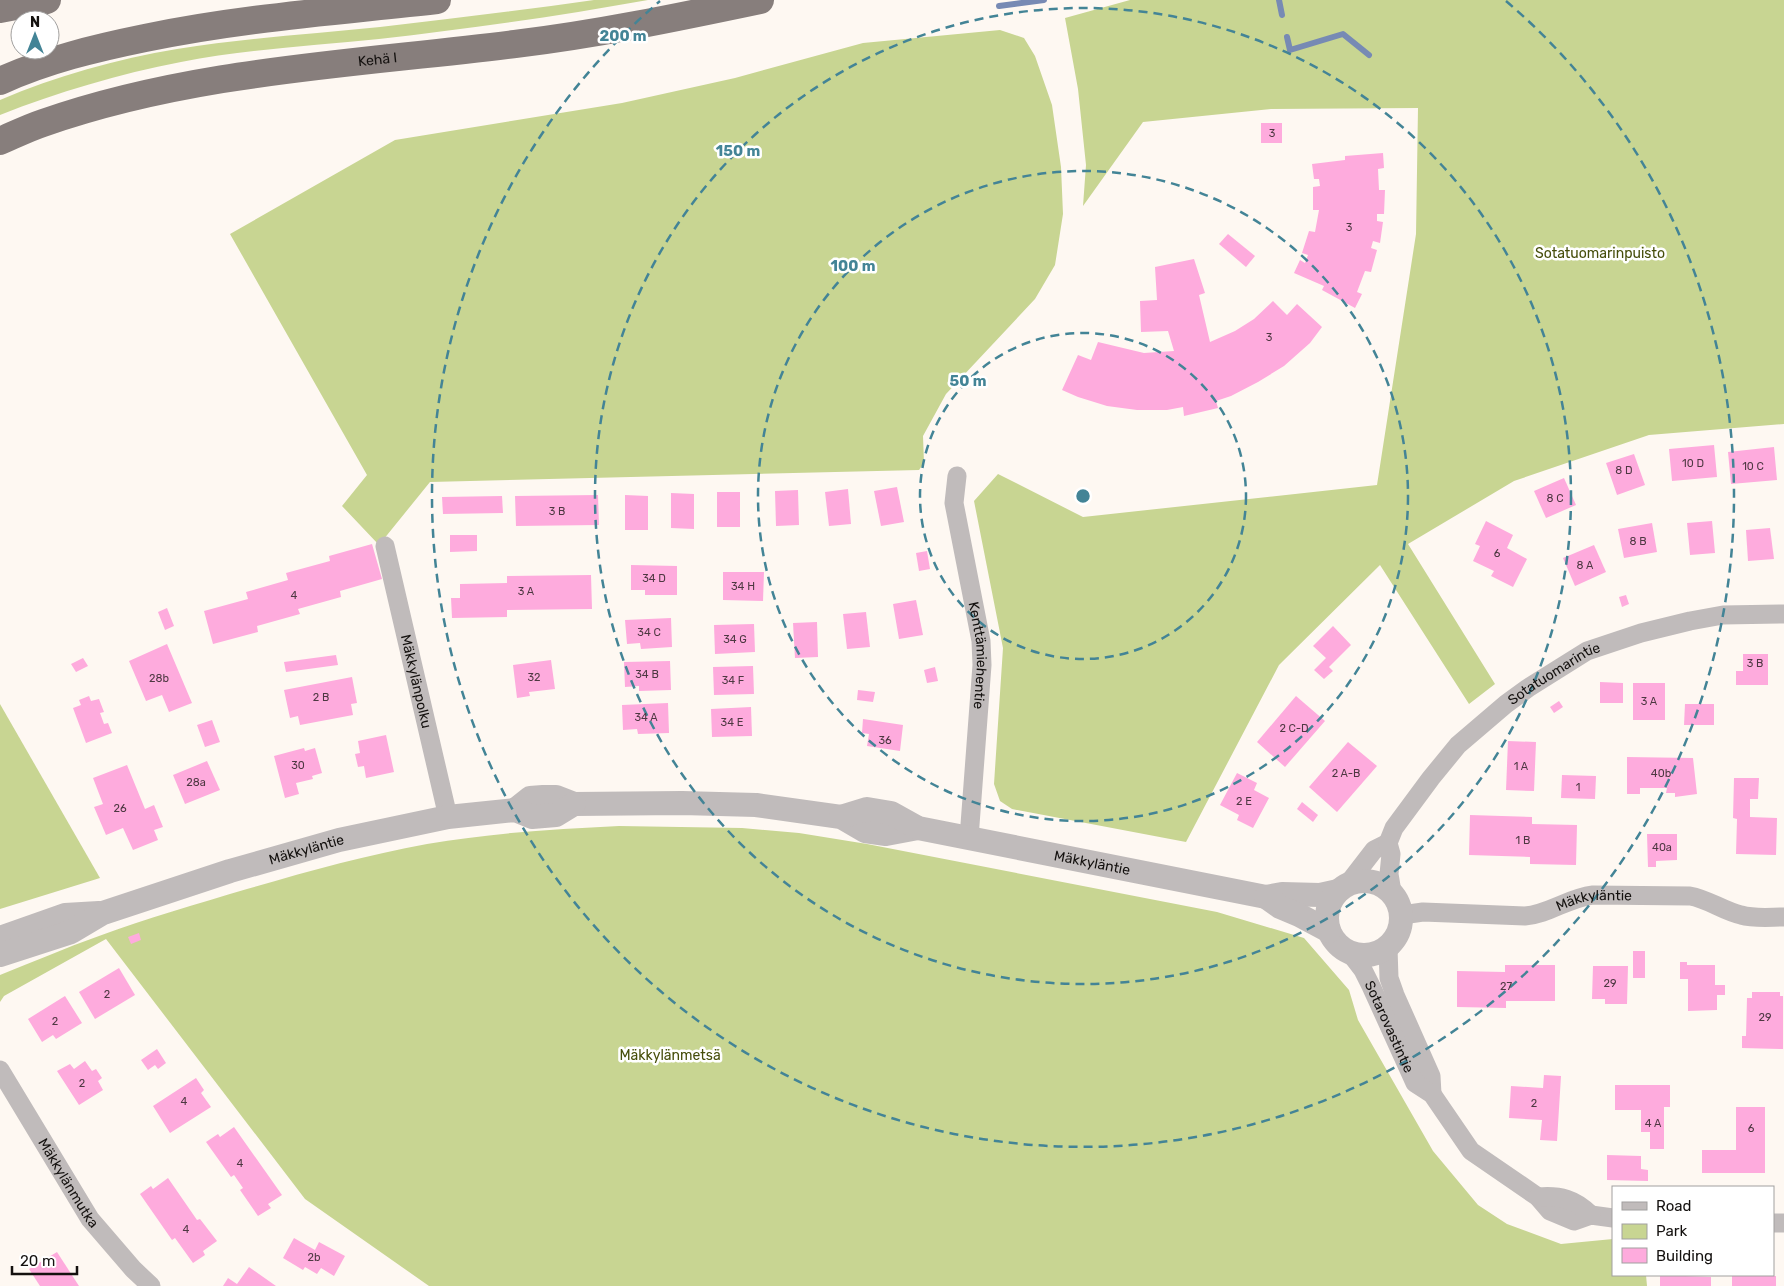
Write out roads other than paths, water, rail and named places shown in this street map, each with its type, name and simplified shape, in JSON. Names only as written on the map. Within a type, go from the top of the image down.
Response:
[{"type":"highway","points":[[0,9],[47,0]]},
{"type":"highway","points":[[0,81],[22,71],[102,47],[198,27],[437,0]]},
{"type":"highway","name":"Kehä I","points":[[0,141],[41,123],[103,104],[199,82],[516,44],[649,24],[760,0]]},
{"type":"street","name":"Kenttämiehentie","points":[[957,476],[954,502],[981,641],[982,665],[969,838]]},
{"type":"street","name":"Mäkkylänpolku","points":[[385,546],[448,818]]},
{"type":"street","name":"Sotatuomarintie","points":[[1343,888],[1374,850],[1388,843],[1394,828],[1458,745],[1528,688],[1588,651],[1641,633],[1723,615],[1784,614]]},
{"type":"street","name":"Mäkkyläntie","points":[[0,955],[71,932],[103,913],[230,871],[339,840],[448,818],[515,810],[530,798],[543,797],[556,797],[574,804],[682,803],[756,805],[841,817],[867,809],[891,813],[918,828],[1266,897],[1282,894],[1320,895],[1343,888]]},
{"type":"street","points":[[1388,843],[1391,854],[1389,874],[1392,892],[1402,915],[1399,933],[1388,948],[1370,956],[1350,953],[1337,944],[1329,931],[1328,910],[1332,900],[1343,888],[1356,882],[1375,882],[1392,892]]},
{"type":"street","name":"Mäkkyläntie","points":[[1402,915],[1423,912],[1530,916],[1578,897],[1593,895],[1690,896],[1700,898],[1740,915],[1749,917],[1784,917]]},
{"type":"street","name":"Mäkkyläntie","points":[[1266,897],[1280,907],[1329,931]]},
{"type":"street","name":"Mäkkyläntie","points":[[0,938],[65,915],[103,913]]},
{"type":"street","name":"Sotarovastintie","points":[[1388,948],[1389,978],[1431,1076],[1432,1094]]},
{"type":"street","name":"Sotarovastintie","points":[[1350,953],[1363,970],[1371,986],[1415,1084],[1432,1094],[1471,1151],[1538,1197],[1554,1195],[1580,1204],[1591,1215],[1612,1218]]},
{"type":"street","name":"Mäkkylänmutka","points":[[0,1070],[90,1219],[133,1269],[151,1286]]},
{"type":"waterway","points":[[999,6],[1044,0]]},
{"type":"waterway","points":[[1279,0],[1282,15]]},
{"type":"waterway","points":[[1287,37],[1290,50],[1343,34],[1369,55]]},
{"type":"park label","name":"Sotatuomarinpuisto","points":[[1600,253]]},
{"type":"park label","name":"Mäkkylänmetsä","points":[[670,1055]]}]
